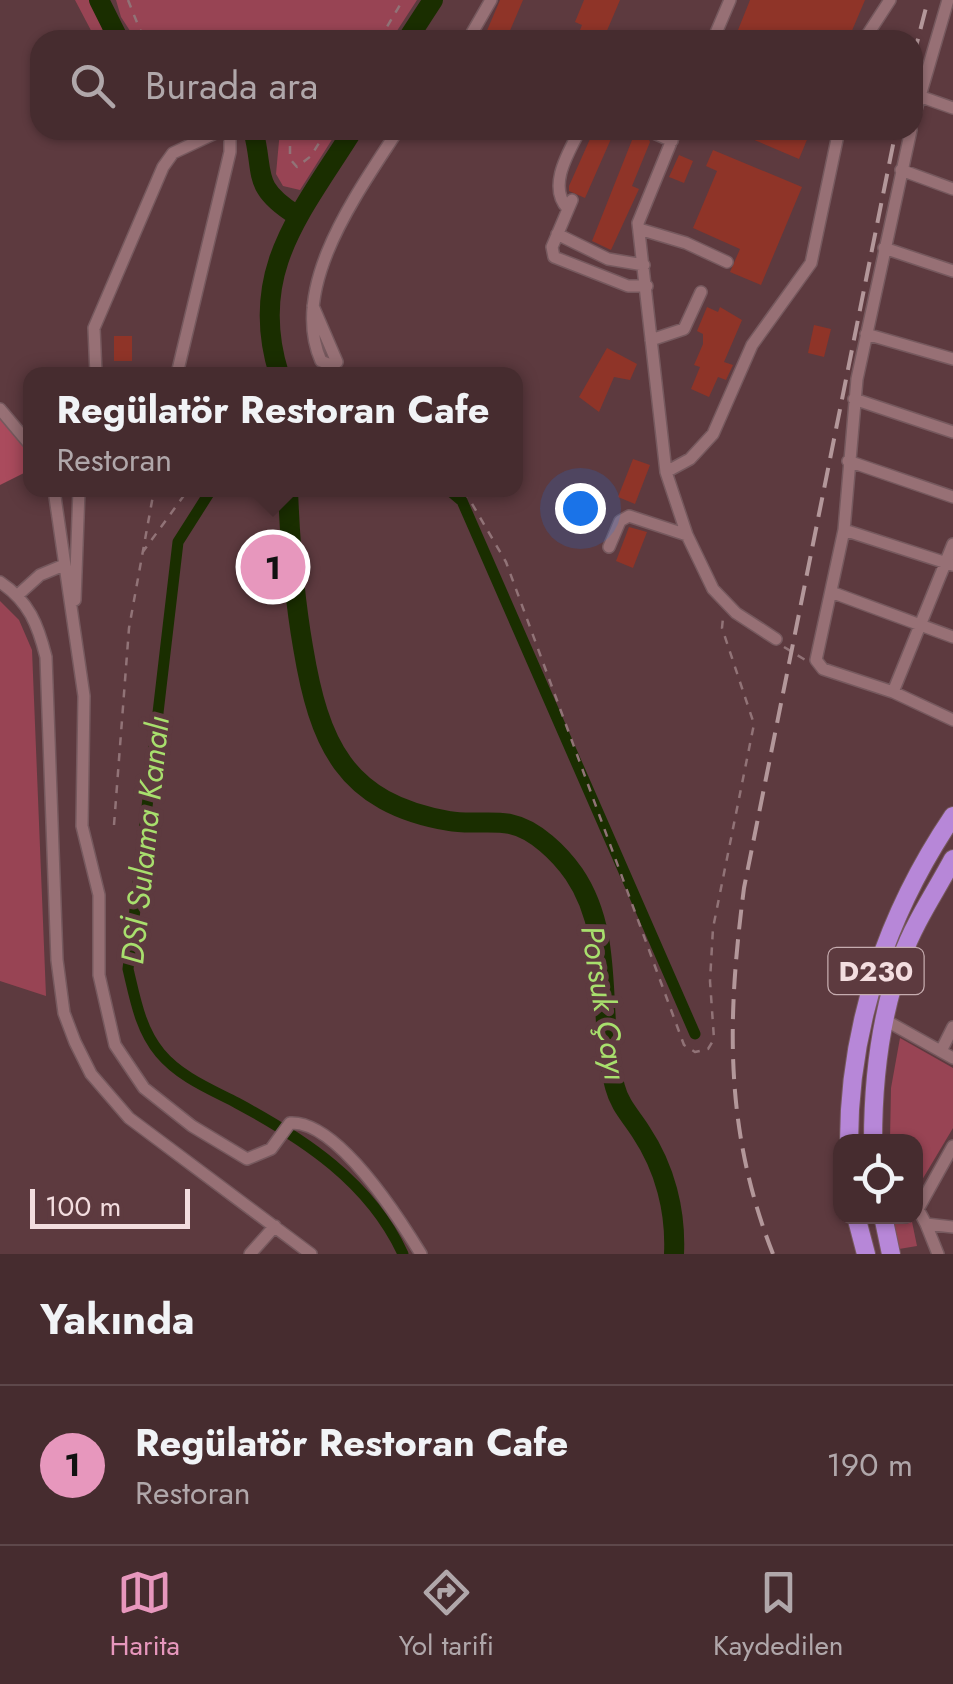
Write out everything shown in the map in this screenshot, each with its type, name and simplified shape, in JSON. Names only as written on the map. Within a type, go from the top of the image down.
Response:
[{"type":"highway","name":"D230","points":[[849,1134],[854,1061],[870,986],[918,877],[953,816]]},
{"type":"highway","name":"D230","points":[[873,1134],[883,1019],[903,954],[953,859]]},
{"type":"highway","points":[[858,1224],[866,1254]]},
{"type":"highway","points":[[884,1224],[891,1254]]},
{"type":"street","points":[[474,30],[491,0]]},
{"type":"street","points":[[718,30],[730,0]]},
{"type":"street","points":[[870,30],[890,0]]},
{"type":"street","points":[[923,85],[947,20],[948,0]]},
{"type":"street","points":[[923,97],[953,108]]},
{"type":"street","points":[[96,367],[94,328],[163,168],[174,153],[201,140]]},
{"type":"street","points":[[179,367],[230,140]]},
{"type":"street","points":[[312,306],[342,216],[391,140]]},
{"type":"street","points":[[576,140],[558,185],[559,198],[570,205],[552,251],[557,259],[628,286],[646,286]]},
{"type":"street","points":[[672,140],[639,229],[666,472],[687,535],[713,590],[776,639]]},
{"type":"street","points":[[666,472],[697,453],[713,434],[752,344],[812,263],[837,140]]},
{"type":"street","points":[[908,140],[854,399],[844,530],[816,660],[823,670],[892,692],[953,720]]},
{"type":"street","points":[[901,170],[953,189]]},
{"type":"street","points":[[639,229],[686,242],[728,262]]},
{"type":"street","points":[[557,234],[608,259],[644,264]]},
{"type":"street","points":[[884,248],[953,271]]},
{"type":"street","points":[[652,340],[684,330],[701,292]]},
{"type":"street","points":[[866,334],[953,359]]},
{"type":"street","points":[[854,399],[953,432]]},
{"type":"street","points":[[0,410],[23,438]]},
{"type":"street","points":[[848,461],[953,498]]},
{"type":"street","points":[[55,497],[84,696],[82,826],[100,895],[100,975],[115,1045],[144,1088],[192,1126],[247,1159],[271,1149],[290,1123],[301,1122],[319,1131],[378,1190],[421,1254]]},
{"type":"street","points":[[74,613],[79,497]]},
{"type":"street","points":[[609,547],[620,521],[629,516],[687,535]]},
{"type":"street","points":[[844,530],[949,564]]},
{"type":"street","points":[[892,692],[949,564],[953,544]]},
{"type":"street","points":[[19,594],[40,575],[64,565]]},
{"type":"street","points":[[0,582],[19,594],[37,624],[46,657],[57,960],[64,1013],[75,1042],[91,1074],[129,1118],[311,1254]]},
{"type":"street","points":[[831,592],[953,637]]},
{"type":"street","points":[[883,1019],[947,1054],[953,1026]]},
{"type":"street","points":[[938,1254],[918,1210],[953,1146]]},
{"type":"street","points":[[926,1224],[953,1227]]},
{"type":"street","points":[[250,1254],[274,1226]]},
{"type":"path","points":[[128,0],[140,30]]},
{"type":"path","points":[[384,30],[403,0]]},
{"type":"path","points":[[290,140],[290,159],[298,167],[311,156],[320,140]]},
{"type":"path","points":[[114,825],[129,628],[153,497]]},
{"type":"path","points":[[140,557],[183,497]]},
{"type":"path","points":[[468,497],[506,562],[684,1046],[696,1052],[708,1049],[714,1039],[710,981],[713,928],[754,724],[722,628],[722,620],[732,607]]},
{"type":"path","points":[[776,639],[790,652],[823,670]]},
{"type":"shaded area","points":[[75,0],[93,0],[103,30],[91,30]]},
{"type":"shaded area","points":[[116,0],[417,0],[398,30],[129,30]]},
{"type":"shaded area","points":[[279,140],[332,140],[300,190],[283,186],[276,174]]},
{"type":"shaded area","points":[[0,418],[23,445],[23,474],[0,485]]},
{"type":"shaded area","points":[[0,601],[19,620],[32,650],[46,996],[0,981]]},
{"type":"shaded area","points":[[900,1038],[953,1068],[953,1128],[923,1178],[923,1134],[890,1134],[891,1088]]},
{"type":"shaded area","points":[[893,1224],[912,1224],[917,1246],[899,1249]]},
{"type":"building","points":[[500,0],[523,0],[510,30],[487,30]]},
{"type":"building","points":[[584,0],[620,0],[607,30],[580,30],[582,25],[575,22]]},
{"type":"building","points":[[750,0],[865,0],[852,30],[738,30]]},
{"type":"building","points":[[590,140],[610,140],[585,198],[569,191]]},
{"type":"building","points":[[632,140],[649,140],[632,186],[639,189],[611,250],[592,241]]},
{"type":"building","points":[[754,140],[807,140],[799,159]]},
{"type":"building","points":[[713,150],[802,187],[761,285],[730,272],[740,249],[693,228],[717,171],[706,166]]},
{"type":"building","points":[[679,155],[693,161],[684,183],[669,177]]},
{"type":"building","points":[[707,307],[718,312],[720,307],[742,320],[724,362],[733,365],[726,380],[718,377],[709,397],[691,389],[700,367],[694,365],[703,344],[703,334],[697,331]]},
{"type":"building","points":[[814,325],[831,329],[824,357],[808,353]]},
{"type":"building","points":[[114,336],[132,336],[132,361],[114,361]]},
{"type":"building","points":[[607,348],[637,364],[630,380],[614,377],[599,412],[579,397]]},
{"type":"building","points":[[633,459],[650,465],[635,504],[618,497]]},
{"type":"building","points":[[629,527],[647,532],[633,568],[616,561]]},
{"type":"waterway","name":"Porsuk Çayı","points":[[99,0],[114,30]]},
{"type":"waterway","name":"Porsuk Çayı","points":[[414,30],[433,0]]},
{"type":"waterway","name":"Porsuk Çayı","points":[[255,140],[265,187],[296,215]]},
{"type":"waterway","name":"Porsuk Çayı","points":[[277,367],[270,304],[275,273],[299,216],[347,140]]},
{"type":"waterway","name":"DSİ Sulama Kanalı","points":[[207,497],[178,542],[128,969],[133,991],[148,1034],[168,1061],[196,1082],[287,1132],[333,1165],[373,1205],[403,1254]]},
{"type":"waterway","name":"Porsuk Çayı","points":[[288,497],[295,588],[310,681],[318,712],[343,763],[384,800],[413,812],[457,822],[510,824],[529,831],[562,858],[587,898],[601,951],[615,1087],[663,1175],[671,1206],[674,1254]]},
{"type":"waterway","points":[[457,497],[695,1034]]},
{"type":"railway","points":[[920,30],[928,0]]},
{"type":"railway","points":[[773,1254],[745,1163],[738,1118],[733,1028],[738,936],[744,888],[894,140]]},
{"type":"place","name":"Regülatör Restoran Cafe","points":[[273,567]]}]
